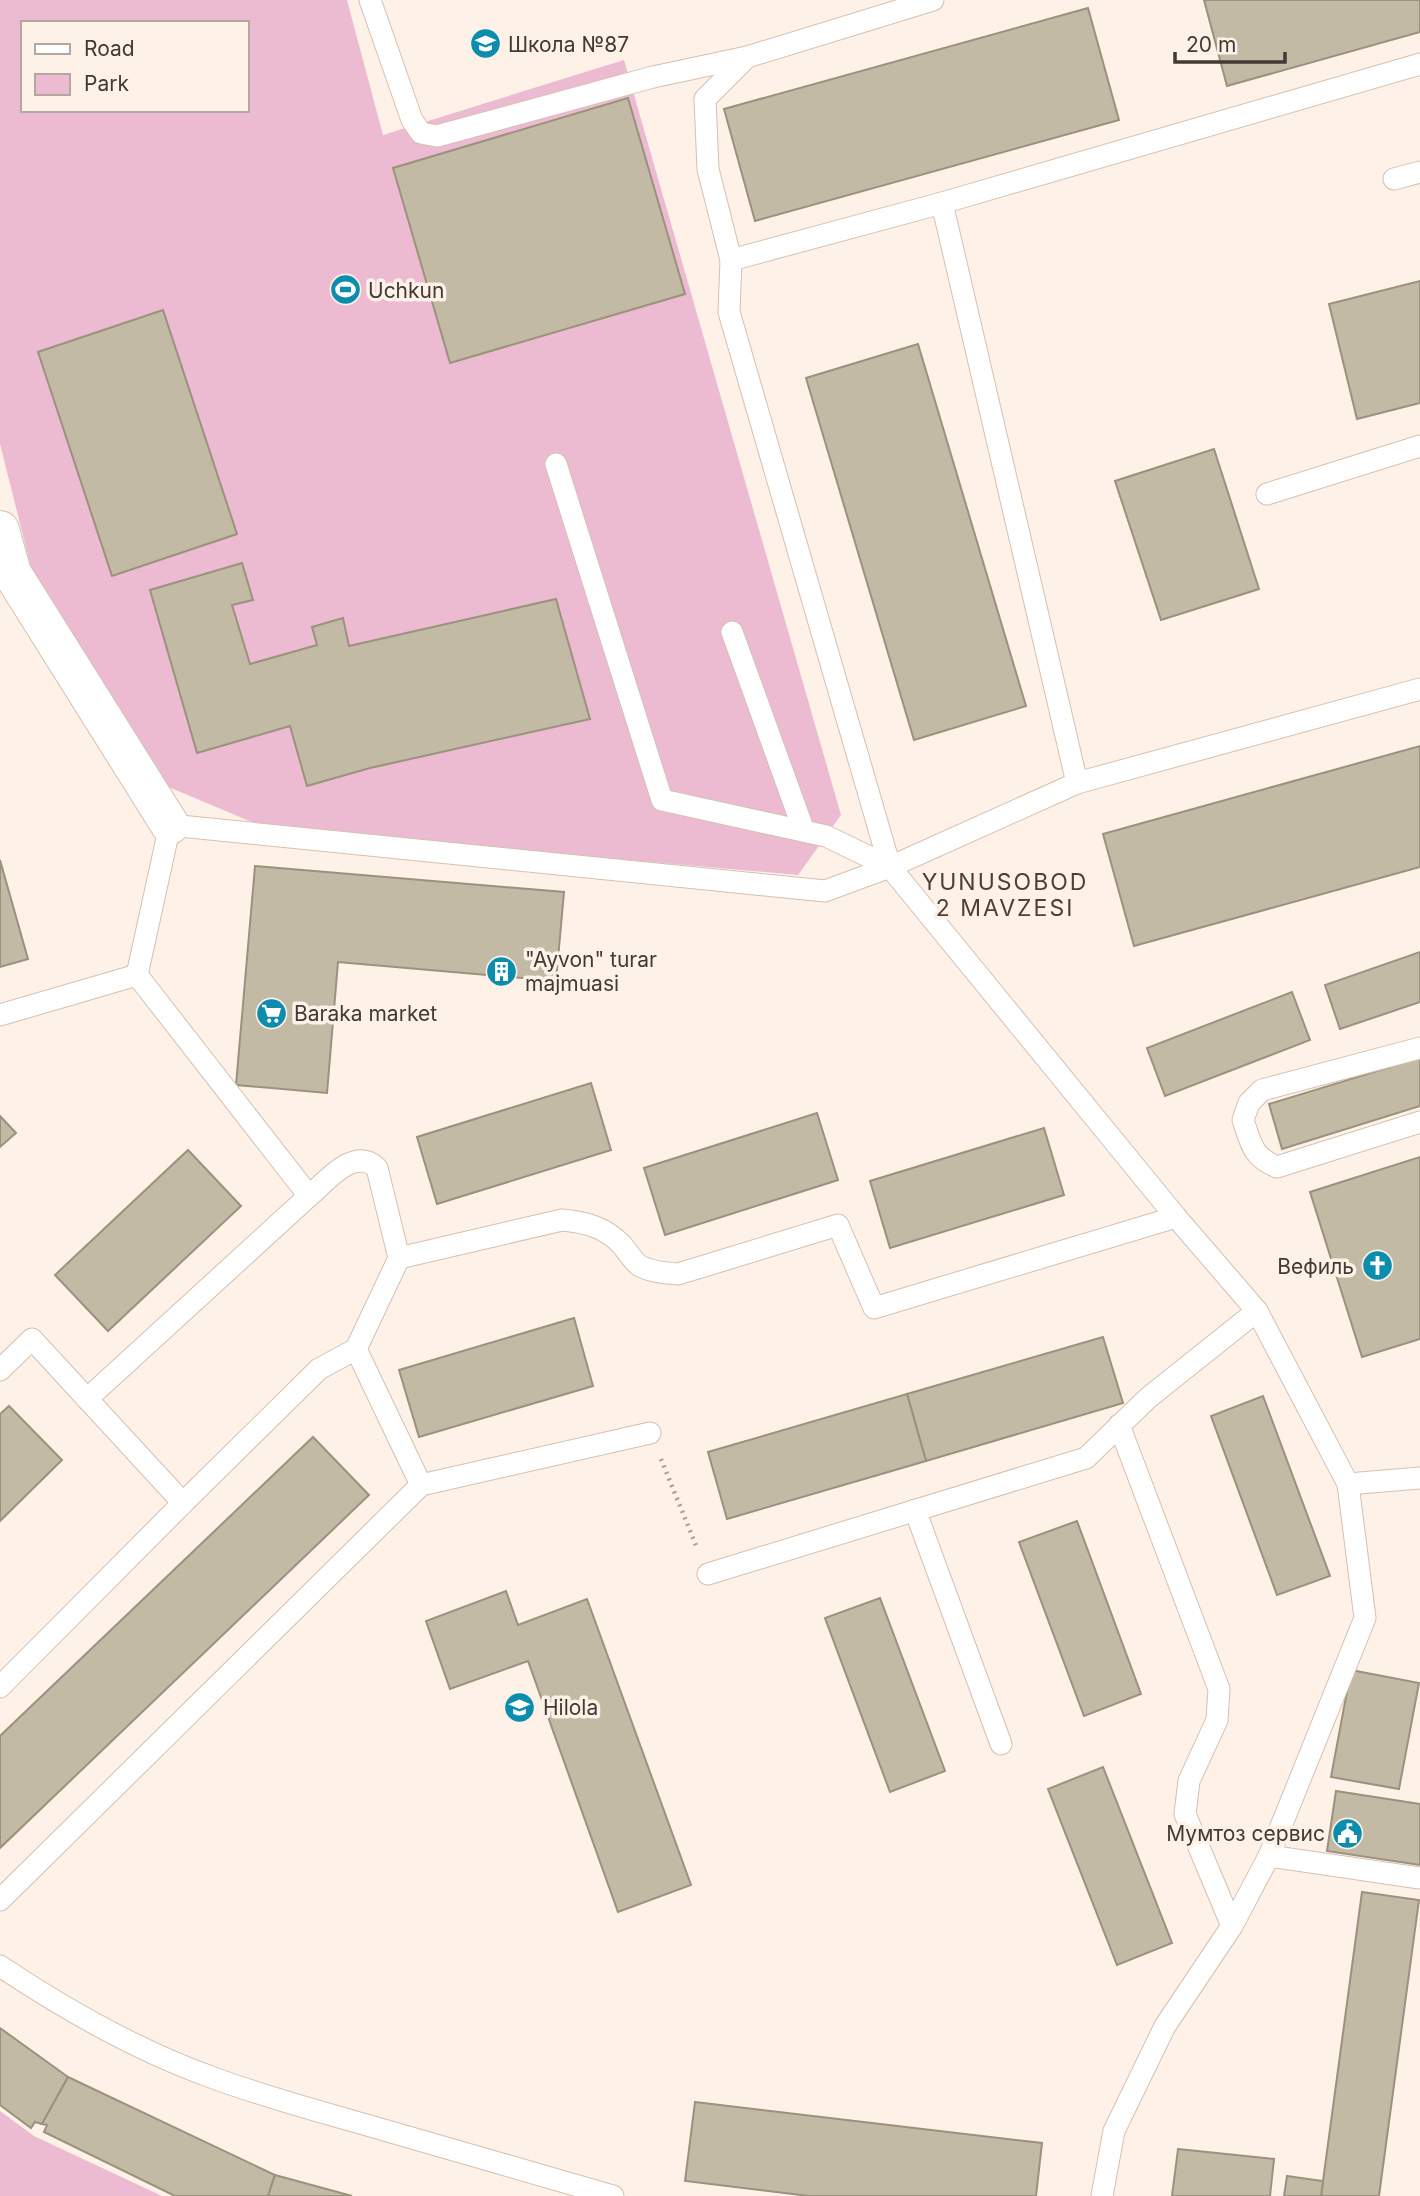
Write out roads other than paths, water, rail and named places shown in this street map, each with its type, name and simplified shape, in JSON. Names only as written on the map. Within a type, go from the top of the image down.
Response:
[{"type":"street","points":[[0,530],[12,573],[170,825]]},
{"type":"lane","points":[[370,0],[412,120],[421,133],[437,136],[653,77],[747,57],[933,0]]},
{"type":"lane","points":[[747,57],[705,99],[708,169],[731,260],[729,312],[890,867],[1256,1311],[1348,1484],[1366,1618],[1269,1856],[1232,1926],[1165,2026],[1114,2131],[1102,2196]]},
{"type":"lane","points":[[731,260],[942,203],[1420,64]]},
{"type":"lane","points":[[1394,179],[1420,172]]},
{"type":"lane","points":[[942,203],[1077,783]]},
{"type":"lane","points":[[1267,494],[1420,446]]},
{"type":"lane","points":[[556,464],[662,800],[826,836],[890,867]]},
{"type":"lane","points":[[732,632],[804,831]]},
{"type":"lane","points":[[137,975],[170,825],[825,891],[890,867],[1077,783],[1420,689]]},
{"type":"lane","points":[[0,1015],[137,975]]},
{"type":"lane","points":[[137,975],[309,1196]]},
{"type":"lane","points":[[1420,1048],[1262,1090],[1250,1103],[1243,1120],[1255,1153],[1265,1162],[1277,1167],[1420,1122]]},
{"type":"lane","points":[[0,1687],[319,1369],[356,1349],[399,1258],[377,1168],[369,1161],[350,1162],[309,1196],[87,1399]]},
{"type":"lane","points":[[399,1258],[562,1220],[583,1222],[607,1232],[640,1265],[659,1272],[678,1274],[838,1225],[874,1308],[1176,1217]]},
{"type":"lane","points":[[708,1574],[1086,1458],[1148,1398],[1256,1311]]},
{"type":"lane","points":[[0,1370],[32,1339],[183,1503]]},
{"type":"lane","points":[[356,1349],[421,1485]]},
{"type":"lane","points":[[1119,1425],[1219,1689],[1217,1720],[1189,1781],[1185,1814],[1232,1926]]},
{"type":"lane","points":[[0,1900],[421,1485],[650,1433]]},
{"type":"lane","points":[[1348,1484],[1420,1478]]},
{"type":"lane","points":[[915,1510],[1001,1744]]},
{"type":"lane","points":[[1269,1856],[1420,1878]]},
{"type":"lane","points":[[0,1966],[88,2020],[147,2050],[210,2077],[316,2111],[613,2196]]},
{"type":"place","name":"Школа №87","points":[[485,44]]},
{"type":"place","name":"Uchkun","points":[[345,290]]},
{"type":"place","name":"\"Ayvon\" turar majmuasi","points":[[502,971]]},
{"type":"place","name":"Baraka market","points":[[271,1013]]},
{"type":"place","name":"Вефиль","points":[[1377,1266]]},
{"type":"place","name":"Hilola","points":[[520,1707]]},
{"type":"place","name":"Мумтоз сервис","points":[[1348,1833]]},
{"type":"district","name":"YUNUSOBOD 2 MAVZESI","points":[[1005,895]]}]
